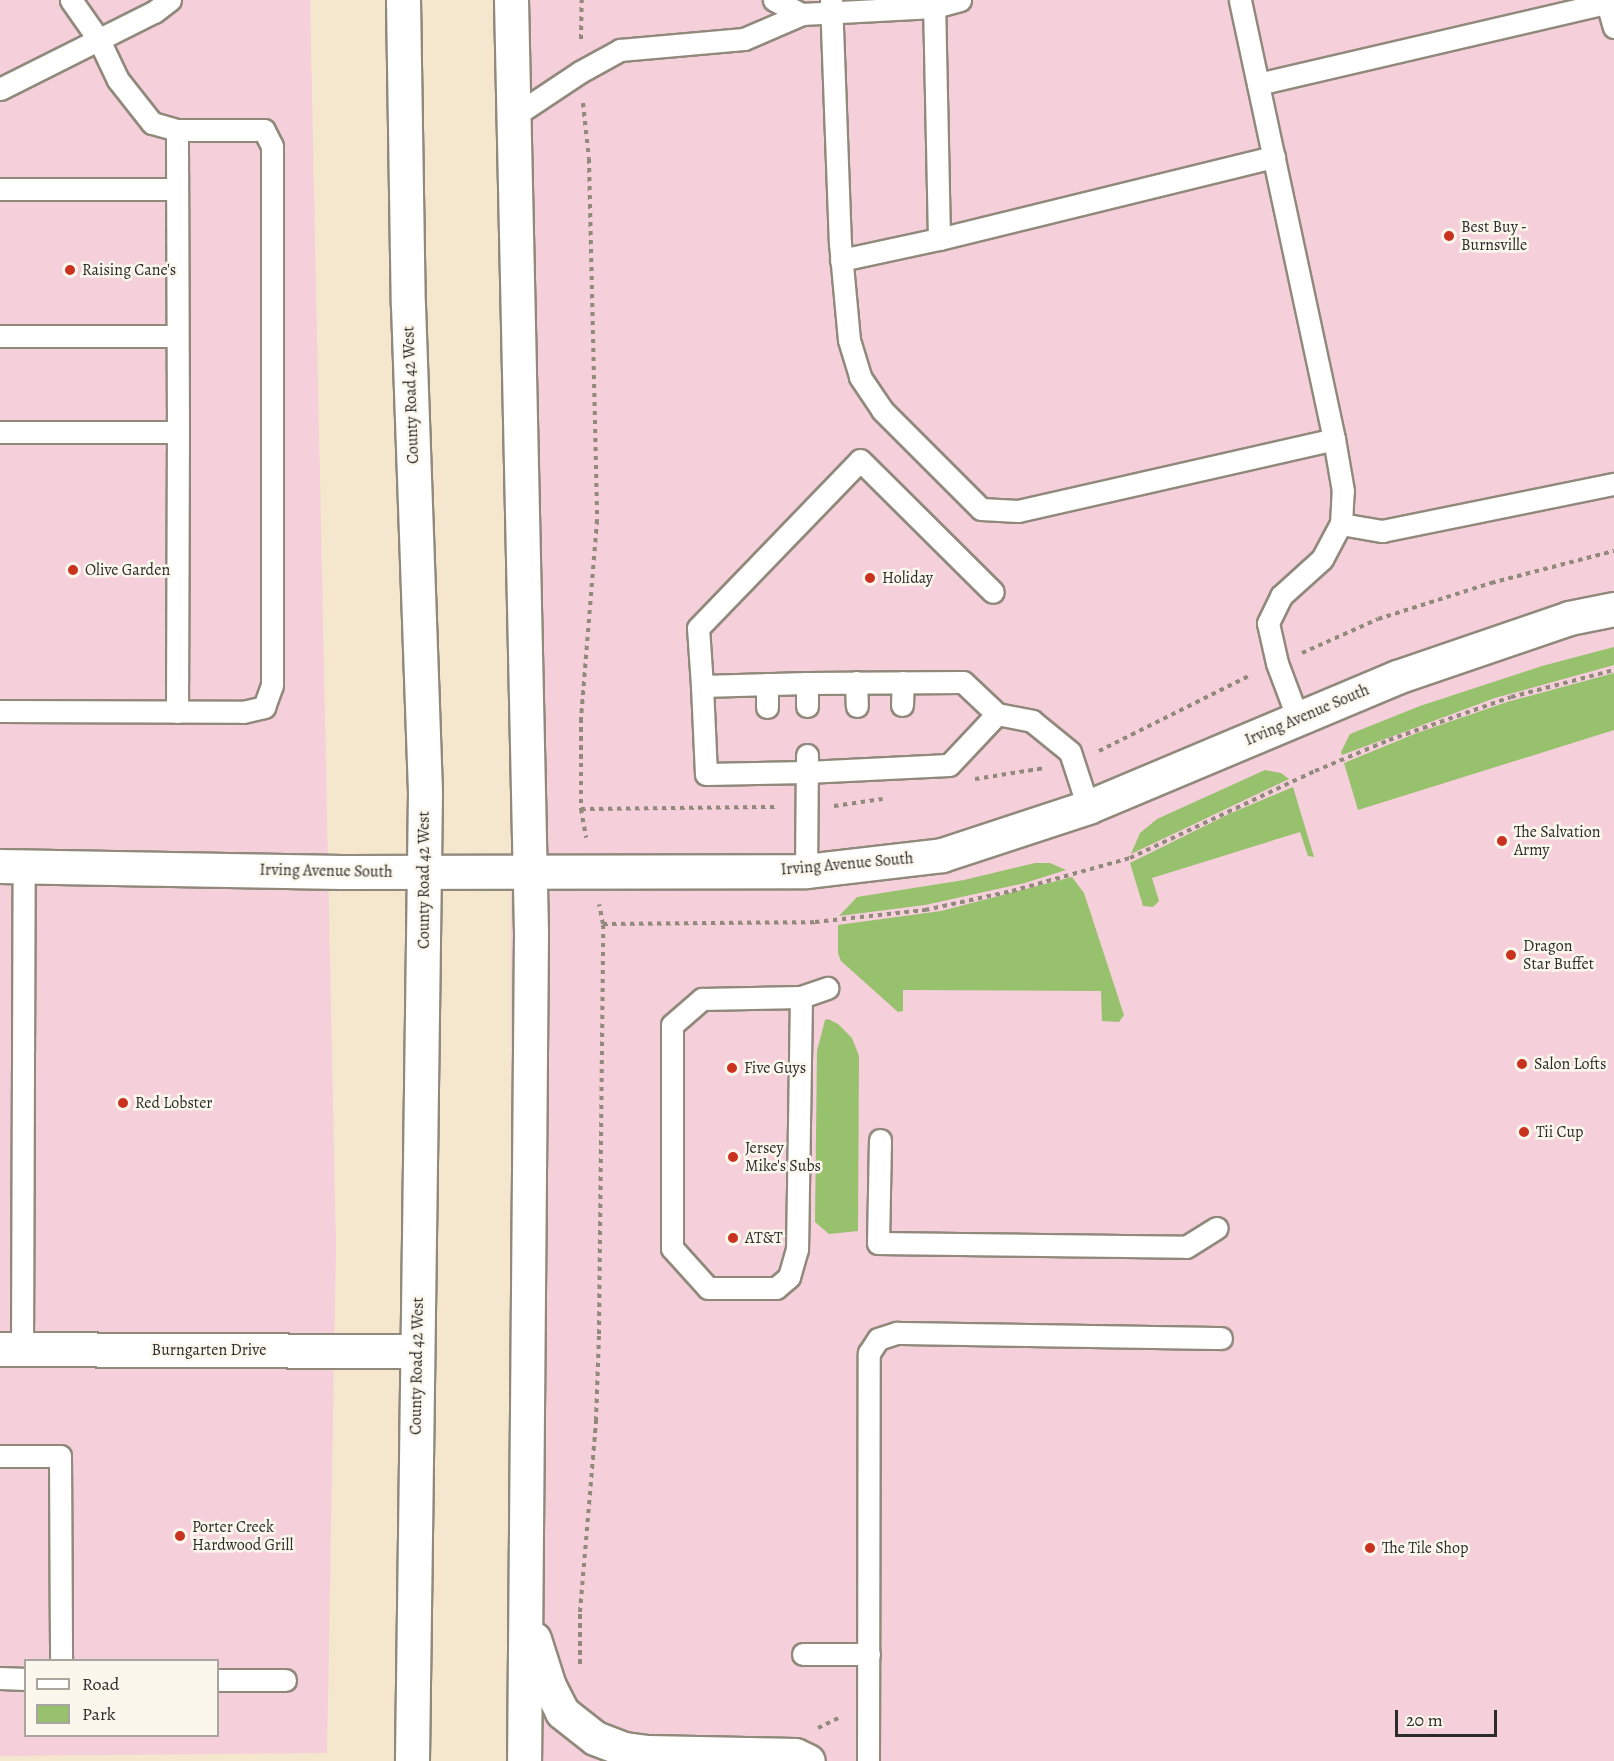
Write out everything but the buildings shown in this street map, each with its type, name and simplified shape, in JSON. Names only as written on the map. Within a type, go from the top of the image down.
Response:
[{"type":"main road","name":"County Road 42 West","points":[[403,0],[409,317],[425,791],[412,1761]]},
{"type":"main road","points":[[511,0],[531,934],[524,1761]]},
{"type":"main road","name":"Irving Avenue South","points":[[12,866],[424,872],[806,871],[942,855],[1088,807],[1397,677],[1569,618],[1614,609]]},
{"type":"main road","name":"Burngarten Drive","points":[[11,1349],[417,1351]]},
{"type":"main road","points":[[525,1606],[549,1686],[562,1712],[595,1738],[623,1749],[648,1752],[795,1755],[808,1761]]},
{"type":"lane","points":[[0,711],[243,712],[264,706],[272,685],[272,146],[264,130],[177,130],[152,123],[118,80],[99,40],[71,0]]},
{"type":"lane","points":[[0,89],[154,12],[170,0]]},
{"type":"lane","points":[[774,0],[802,14]]},
{"type":"lane","points":[[514,116],[580,72],[620,50],[744,39],[802,14],[832,6],[934,7],[960,0]]},
{"type":"lane","points":[[1240,0],[1334,439],[1343,491],[1341,524],[1322,559],[1281,596],[1268,623],[1277,663],[1298,719]]},
{"type":"lane","points":[[1258,84],[1607,1],[1614,27]]},
{"type":"lane","points":[[832,6],[841,261],[849,340],[860,377],[882,410],[981,508],[1018,511],[1334,439]]},
{"type":"lane","points":[[934,7],[939,239]]},
{"type":"lane","points":[[177,130],[177,712]]},
{"type":"lane","points":[[841,261],[1274,157]]},
{"type":"lane","points":[[0,189],[177,189]]},
{"type":"lane","points":[[0,336],[176,336]]},
{"type":"lane","points":[[0,432],[178,432]]},
{"type":"lane","points":[[993,592],[860,460],[698,628],[706,774],[765,764],[902,761],[949,765],[997,714]]},
{"type":"lane","points":[[1341,524],[1382,531],[1614,483]]},
{"type":"lane","points":[[702,686],[807,682],[963,682],[997,714],[1032,721],[1070,753],[1088,807]]},
{"type":"lane","points":[[807,682],[807,706]]},
{"type":"lane","points":[[856,682],[857,706]]},
{"type":"lane","points":[[902,705],[903,682]]},
{"type":"lane","points":[[767,684],[767,706]]},
{"type":"lane","points":[[806,764],[806,871]]},
{"type":"lane","points":[[11,1349],[12,866]]},
{"type":"lane","points":[[801,997],[797,1249],[789,1277],[776,1288],[708,1288],[672,1248],[672,1025],[702,999],[801,997],[827,988]]},
{"type":"lane","points":[[880,1140],[878,1243],[1186,1246],[1217,1228]]},
{"type":"lane","points":[[868,1761],[869,1353],[878,1339],[897,1333],[1221,1338]]},
{"type":"lane","points":[[0,1456],[60,1456],[61,1659]]},
{"type":"lane","points":[[803,1654],[869,1654]]},
{"type":"lane","points":[[0,1678],[24,1678]]},
{"type":"lane","points":[[219,1680],[285,1680]]},
{"type":"path","points":[[580,72],[589,159],[597,520],[581,718],[581,809],[603,924],[599,1334],[596,1421],[582,1580],[580,1666]]},
{"type":"path","points":[[964,782],[1021,770],[1074,765],[1131,733],[1277,663],[1378,619],[1491,583],[1614,551]]},
{"type":"path","points":[[581,809],[850,806],[884,799]]},
{"type":"shaded area","points":[[0,0],[310,0],[336,1249],[327,1753],[0,1756]]},
{"type":"shaded area","points":[[511,0],[1614,0],[1614,1761],[511,1761]]},
{"type":"green space","points":[[1614,647],[1614,665],[1495,698],[1342,755],[1341,752],[1350,734],[1420,706],[1542,666]]},
{"type":"green space","points":[[1614,673],[1614,730],[1358,810],[1344,763],[1417,733],[1507,702]]},
{"type":"green space","points":[[1265,770],[1281,773],[1289,779],[1131,854],[1140,833],[1157,819]]},
{"type":"green space","points":[[1293,787],[1314,857],[1308,856],[1300,832],[1152,878],[1159,901],[1153,907],[1143,906],[1130,863],[1229,814]]},
{"type":"green space","points":[[1035,863],[1050,863],[1066,870],[1025,883],[925,905],[839,916],[857,897],[964,880]]},
{"type":"green space","points":[[1072,877],[1084,893],[1124,1015],[1119,1022],[1102,1021],[1101,991],[903,990],[903,1011],[898,1012],[841,961],[838,953],[838,925],[941,911]]},
{"type":"green space","points":[[828,1019],[838,1024],[852,1038],[859,1056],[858,1231],[829,1234],[815,1222],[817,1051],[825,1020]]},
{"type":"place","name":"Best Buy - Burnsville","points":[[1449,236]]},
{"type":"place","name":"Raising Cane's","points":[[70,270]]},
{"type":"place","name":"Olive Garden","points":[[73,570]]},
{"type":"place","name":"Holiday","points":[[870,578]]},
{"type":"place","name":"The Salvation Army","points":[[1502,841]]},
{"type":"place","name":"Dragon Star Buffet","points":[[1511,955]]},
{"type":"place","name":"Salon Lofts","points":[[1522,1064]]},
{"type":"place","name":"Five Guys","points":[[732,1068]]},
{"type":"place","name":"Red Lobster","points":[[123,1103]]},
{"type":"place","name":"Tii Cup","points":[[1524,1132]]},
{"type":"place","name":"Jersey Mike's Subs","points":[[733,1157]]},
{"type":"place","name":"AT&T","points":[[733,1238]]},
{"type":"place","name":"Porter Creek Hardwood Grill","points":[[180,1536]]},
{"type":"place","name":"The Tile Shop","points":[[1370,1548]]}]
